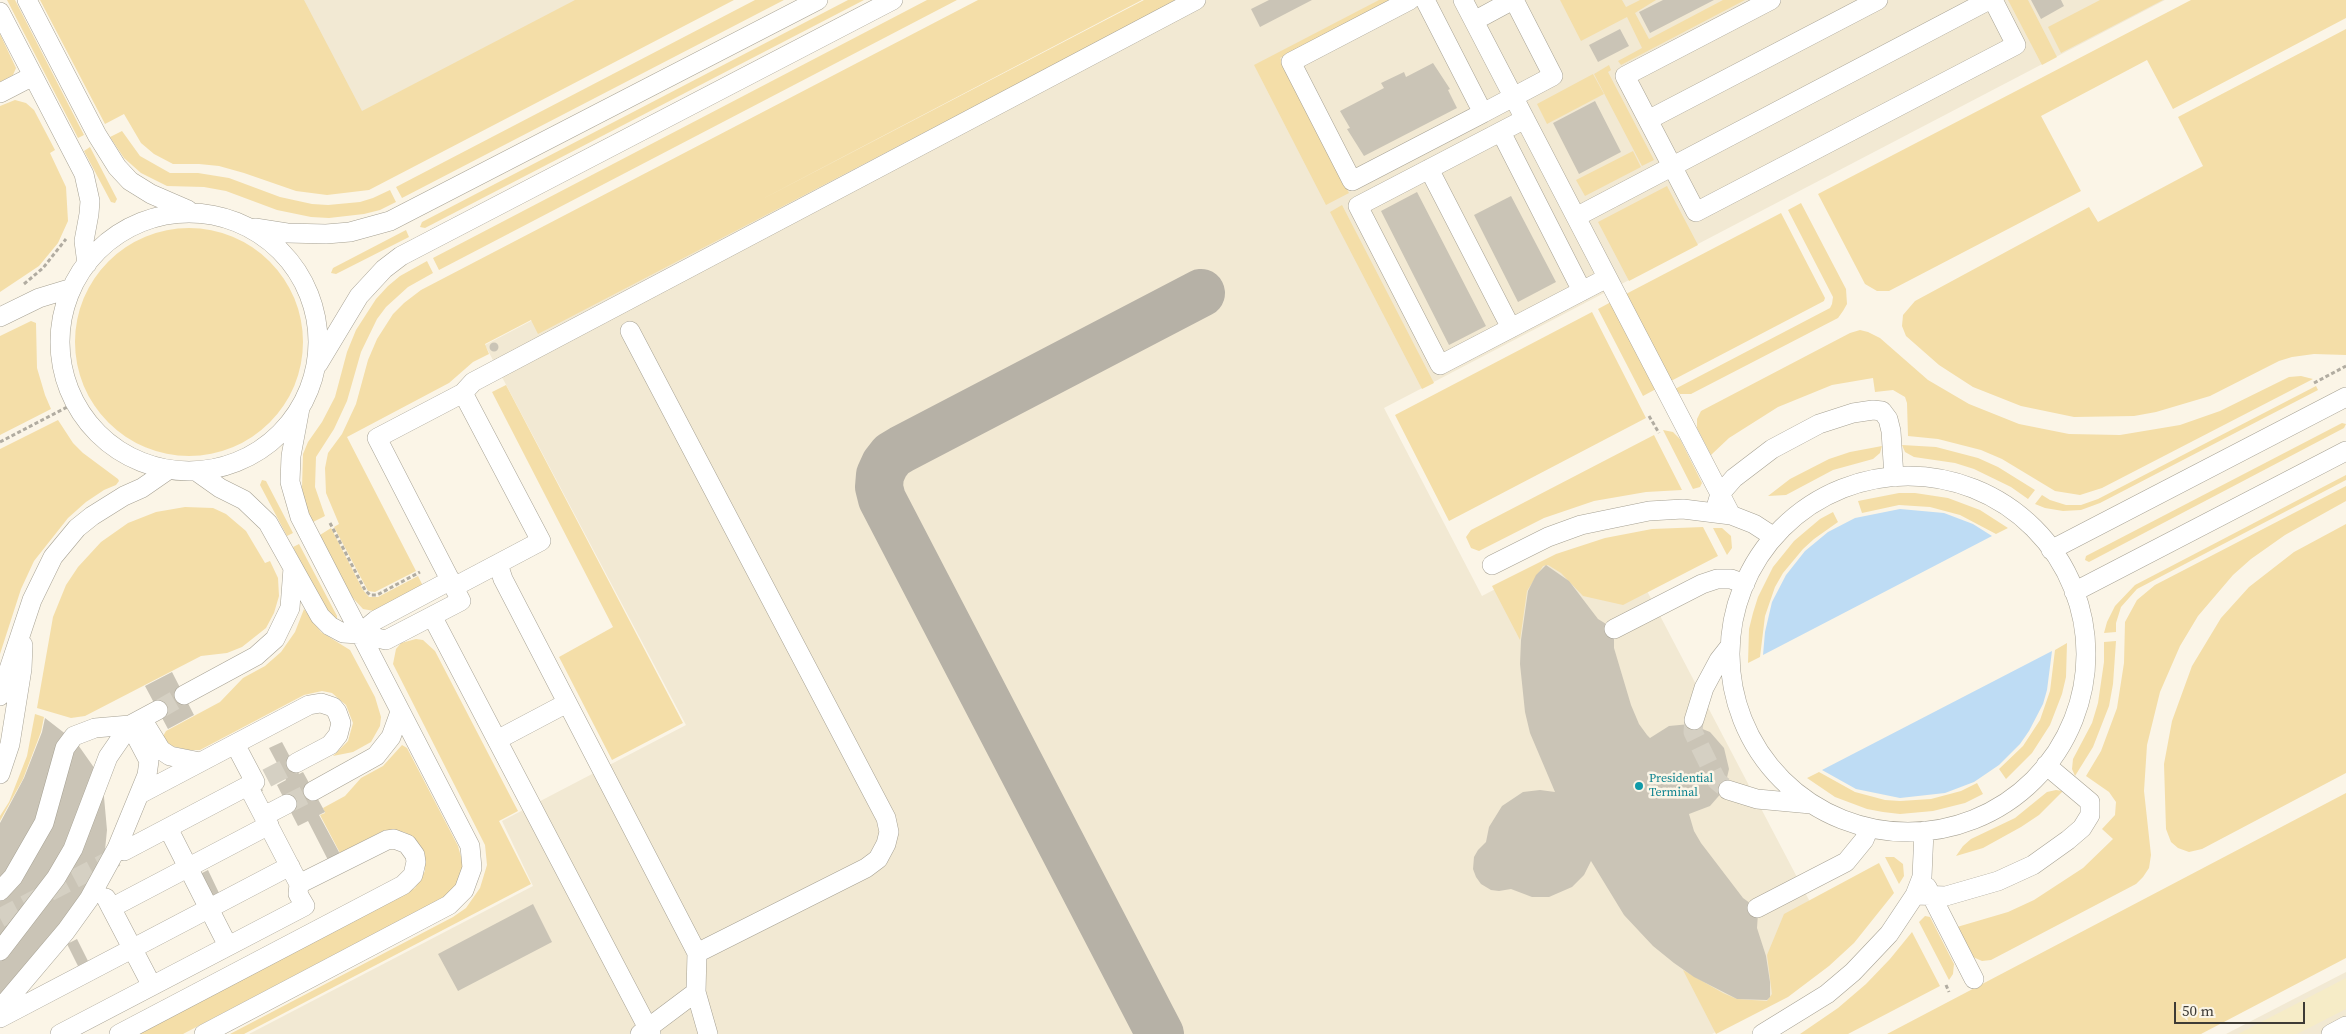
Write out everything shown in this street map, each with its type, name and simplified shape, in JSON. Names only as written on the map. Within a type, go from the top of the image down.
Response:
[{"type":"street","points":[[27,0],[97,135],[117,167],[130,180],[173,206],[196,213],[224,218],[250,228],[287,233],[326,234],[350,232],[390,222],[818,0]]},
{"type":"street","points":[[204,1034],[449,905],[464,890],[472,868],[470,846],[308,534],[294,500],[290,482],[291,456],[300,408],[315,370],[359,296],[384,269],[401,256],[893,0]]},
{"type":"street","points":[[456,589],[377,438],[463,393],[473,382],[1196,0]]},
{"type":"street","points":[[1410,0],[1291,62],[1352,181],[1553,76],[1514,0],[1474,21]]},
{"type":"street","points":[[1424,0],[1483,113]]},
{"type":"street","points":[[1463,0],[1608,278],[1722,507]]},
{"type":"street","points":[[1771,0],[1626,76],[1696,212],[2016,45],[1993,0]]},
{"type":"street","points":[[1648,120],[1878,0]]},
{"type":"street","points":[[1576,217],[1989,0]]},
{"type":"street","points":[[0,12],[84,174],[88,187],[90,214],[84,241],[86,264]]},
{"type":"street","points":[[0,93],[33,76]]},
{"type":"street","points":[[1525,119],[1358,206],[1440,365],[1608,278]]},
{"type":"street","points":[[1501,132],[1582,291]]},
{"type":"street","points":[[1429,169],[1511,328]]},
{"type":"street","points":[[196,213],[168,215],[142,222],[106,244],[86,264],[72,288],[63,315],[60,343],[63,370],[75,403],[95,431],[117,449],[141,462],[168,470],[196,471],[224,466],[256,453],[283,431],[300,408]]},
{"type":"street","points":[[250,228],[283,253],[306,288],[318,328],[315,370]]},
{"type":"street","points":[[0,317],[39,298],[72,288]]},
{"type":"street","points":[[630,331],[886,818],[889,832],[886,844],[878,859],[866,868],[697,953]]},
{"type":"street","points":[[359,634],[376,620],[456,589],[540,541],[463,393]]},
{"type":"street","points":[[2051,550],[2346,396]]},
{"type":"street","points":[[1722,507],[1752,463],[1793,436],[1836,418],[1873,410],[1882,411],[1888,419],[1892,431],[1894,477]]},
{"type":"street","points":[[2074,592],[2346,451]]},
{"type":"street","points":[[0,696],[32,600],[53,557],[77,528],[107,506],[142,488],[168,470]]},
{"type":"street","points":[[196,471],[253,508],[268,523],[324,621],[343,633],[359,634],[386,640],[432,616],[456,589]]},
{"type":"street","points":[[1916,476],[1944,480],[1988,495],[2019,515],[2033,527],[2051,550],[2066,572],[2079,607],[2085,644],[2083,681],[2079,699],[2066,734],[2046,765],[2020,792],[1989,812],[1954,826],[1924,831],[1899,832],[1869,828],[1844,821],[1811,804],[1796,793],[1770,767],[1750,736],[1736,702],[1732,683],[1730,646],[1736,609],[1745,584],[1758,558],[1774,537],[1796,516],[1826,496],[1861,482],[1916,476]]},
{"type":"street","points":[[1492,565],[1548,537],[1614,517],[1658,510],[1722,507],[1774,537]]},
{"type":"street","points":[[498,564],[503,579],[697,953],[696,992],[708,1034]]},
{"type":"street","points":[[184,695],[256,656],[275,639],[290,608],[293,566]]},
{"type":"street","points":[[1614,630],[1702,584],[1718,579],[1731,579],[1745,584]]},
{"type":"street","points":[[432,616],[646,1033],[696,992]]},
{"type":"street","points":[[0,774],[10,744],[22,669],[24,626]]},
{"type":"street","points":[[1694,720],[1704,688],[1719,660],[1730,646]]},
{"type":"street","points":[[140,794],[309,705],[322,703],[333,707],[341,723],[338,735],[330,745],[296,763]]},
{"type":"street","points":[[497,740],[567,703]]},
{"type":"street","points":[[313,790],[376,756],[391,736],[400,712]]},
{"type":"street","points":[[143,718],[160,750],[170,756],[200,762]]},
{"type":"street","points":[[0,1009],[66,931],[98,884],[117,848],[147,775],[149,761],[143,718]]},
{"type":"street","points":[[0,891],[22,863],[44,823],[65,748],[74,736],[95,728],[143,718]]},
{"type":"street","points":[[0,951],[56,878],[69,856],[88,814],[108,757],[143,718]]},
{"type":"street","points":[[117,848],[124,851],[255,782],[235,744]]},
{"type":"street","points":[[1762,1034],[1814,1003],[1853,972],[1924,896],[1973,890],[2015,874],[2052,852],[2082,828],[2090,816],[2090,802],[2046,765]]},
{"type":"street","points":[[60,1034],[304,906],[298,894],[299,884],[248,786]]},
{"type":"street","points":[[1728,790],[1757,799],[1811,804]]},
{"type":"street","points":[[111,908],[188,868],[266,821],[287,804]]},
{"type":"street","points":[[168,828],[228,946]]},
{"type":"street","points":[[1757,908],[1846,862],[1864,840],[1869,828]]},
{"type":"street","points":[[1924,831],[1922,877],[1924,896],[1974,979]]},
{"type":"street","points":[[119,1034],[403,885],[413,876],[416,862],[415,855],[407,844],[394,839],[387,840],[299,884]]},
{"type":"street","points":[[0,1018],[290,866]]},
{"type":"street","points":[[98,884],[152,986]]},
{"type":"street","points":[[2331,1034],[2346,1026]]},
{"type":"path","points":[[19,288],[43,268],[68,236]]},
{"type":"path","points":[[2314,382],[2346,366]]},
{"type":"path","points":[[0,442],[75,403]]},
{"type":"path","points":[[1649,416],[1659,433]]},
{"type":"path","points":[[330,522],[365,590],[370,595],[377,595],[420,572]]},
{"type":"path","points":[[1946,985],[1950,992]]},
{"type":"shaded area","points":[[7,0],[15,0],[84,135],[78,138]]},
{"type":"shaded area","points":[[40,0],[304,0],[362,111],[575,0],[734,0],[369,190],[327,195],[296,191],[219,166],[173,164],[154,154],[141,143],[124,114],[105,124]]},
{"type":"shaded area","points":[[301,0],[589,0],[365,118]]},
{"type":"shaded area","points":[[755,0],[784,0],[402,198],[396,187]]},
{"type":"shaded area","points":[[848,0],[864,0],[425,228],[420,227],[422,222]]},
{"type":"shaded area","points":[[927,0],[957,0],[439,270],[433,258]]},
{"type":"shaded area","points":[[978,0],[1142,0],[753,204],[1144,0],[1178,0],[538,334],[531,320],[485,344],[489,354],[473,362],[449,383],[347,437],[416,571],[375,592],[368,591],[334,527],[339,524],[326,493],[325,468],[328,453],[342,434],[356,404],[368,360],[377,339],[393,314],[404,303],[421,290]]},
{"type":"shaded area","points":[[1145,0],[2165,0],[1384,408],[1482,596],[1547,562],[1625,549],[1831,942],[1770,1002],[1712,1034],[249,1034],[533,886],[502,821],[686,725],[485,345]]},
{"type":"shaded area","points":[[1379,0],[1391,0],[1280,58],[1349,193],[1326,205],[1254,65]]},
{"type":"shaded area","points":[[1560,0],[1622,0],[1626,7],[1640,0],[1656,0],[1635,13],[1649,39],[1723,0],[1745,0],[1621,65],[1618,61],[1642,48],[1627,17],[1581,41]]},
{"type":"shaded area","points":[[2008,0],[2028,0],[2057,57],[2042,65]]},
{"type":"shaded area","points":[[2100,0],[2163,0],[2061,53],[2048,27]]},
{"type":"shaded area","points":[[2191,0],[2346,0],[2346,18],[2173,109],[2147,60],[2041,116],[2081,191],[1889,291],[1877,291],[1865,284],[1818,194]]},
{"type":"shaded area","points":[[2346,29],[2346,355],[2314,354],[2292,357],[2279,361],[2210,396],[2156,412],[2134,416],[2074,417],[2021,406],[1973,387],[1939,365],[1906,336],[1902,326],[1903,315],[1915,301],[2089,207],[2098,222],[2203,166],[2178,117]]},
{"type":"shaded area","points":[[0,34],[16,68],[13,75],[0,82]]},
{"type":"shaded area","points":[[1609,65],[1611,70],[1608,72],[1654,160],[1642,166],[1594,74]]},
{"type":"shaded area","points":[[1593,74],[1604,94],[1547,124],[1537,104]]},
{"type":"shaded area","points":[[15,100],[26,103],[34,110],[55,150],[50,153],[66,187],[68,221],[58,243],[39,266],[0,292],[0,106]]},
{"type":"shaded area","points":[[122,131],[140,156],[170,173],[198,173],[229,178],[280,197],[312,204],[328,205],[360,202],[390,190],[396,202],[380,210],[364,214],[329,218],[311,217],[277,210],[226,191],[204,187],[167,186],[141,173],[124,158],[110,137]]},
{"type":"shaded area","points":[[90,147],[117,199],[115,203],[111,202],[84,151]]},
{"type":"shaded area","points":[[1633,151],[1641,167],[1585,196],[1576,180]]},
{"type":"shaded area","points":[[1667,186],[1698,245],[1629,281],[1598,222]]},
{"type":"shaded area","points":[[1801,203],[1846,289],[1847,304],[1843,311],[1838,318],[1691,394],[1680,394],[1675,389],[1830,308],[1833,297],[1788,210]]},
{"type":"shaded area","points":[[1342,205],[1434,383],[1422,389],[1330,212]]},
{"type":"shaded area","points":[[1781,213],[1825,298],[1824,301],[1671,381],[1626,294]]},
{"type":"shaded area","points":[[178,228],[200,228],[233,236],[253,247],[270,261],[284,278],[295,298],[303,331],[301,364],[295,386],[284,406],[270,423],[253,437],[233,448],[200,456],[178,456],[145,448],[135,443],[116,430],[101,415],[83,386],[75,353],[75,331],[83,298],[88,288],[101,269],[116,254],[145,236]]},
{"type":"shaded area","points":[[406,230],[409,237],[336,274],[331,273],[333,268]]},
{"type":"shaded area","points":[[427,261],[433,273],[408,287],[386,307],[377,319],[361,352],[347,401],[334,429],[316,457],[315,487],[325,516],[313,522],[306,508],[302,488],[303,454],[308,442],[322,422],[335,397],[347,352],[356,330],[376,299],[388,286],[400,276]]},
{"type":"shaded area","points":[[1611,302],[1656,389],[1643,396],[1598,309]]},
{"type":"shaded area","points":[[1592,312],[1646,418],[1449,521],[1395,415]]},
{"type":"shaded area","points":[[31,321],[36,323],[37,368],[51,409],[0,435],[0,336]]},
{"type":"shaded area","points":[[1860,330],[1880,338],[1928,380],[1969,404],[2019,424],[2069,434],[2120,435],[2180,425],[2220,411],[2289,377],[2301,376],[2313,379],[2102,488],[2080,495],[2055,491],[2002,459],[1981,450],[1938,439],[1908,436],[1907,403],[1905,397],[1893,390],[1875,392],[1873,378],[1832,385],[1778,407],[1729,438],[1711,455],[1697,428],[1697,419],[1701,411],[1850,333]]},
{"type":"shaded area","points":[[506,385],[683,723],[612,760],[559,657],[613,627],[492,392]]},
{"type":"shaded area","points":[[2316,386],[2318,390],[2100,503],[2081,510],[2063,511],[2035,504],[2042,495],[2050,500],[2066,505],[2081,505],[2098,499]]},
{"type":"shaded area","points":[[58,420],[73,443],[83,453],[119,481],[116,485],[104,490],[86,502],[68,518],[34,561],[21,589],[0,654],[0,449]]},
{"type":"shaded area","points":[[2342,423],[2346,424],[2344,428],[2089,562],[2085,560],[2086,556]]},
{"type":"shaded area","points":[[1663,430],[1673,432],[1680,439],[1702,483],[1700,487],[1693,489]]},
{"type":"shaded area","points":[[1654,435],[1682,490],[1646,492],[1594,501],[1544,518],[1479,551],[1471,548],[1466,537],[1471,530]]},
{"type":"shaded area","points":[[1902,445],[1936,447],[1978,458],[1998,467],[2035,490],[2028,499],[2011,487],[1974,469],[1955,463],[1914,457],[1905,452]]},
{"type":"shaded area","points":[[1882,446],[1880,453],[1873,459],[1833,470],[1786,495],[1768,496],[1790,479],[1829,459],[1850,452]]},
{"type":"shaded area","points":[[2346,475],[2346,480],[2137,589],[2121,607],[2116,623],[2116,632],[2104,633],[2115,606],[2135,585]]},
{"type":"shaded area","points":[[262,480],[266,481],[293,533],[287,536],[260,485]]},
{"type":"shaded area","points":[[2346,486],[2346,501],[2285,535],[2251,559],[2233,575],[2198,616],[2180,646],[2160,692],[2147,745],[2144,791],[2151,855],[2149,868],[2143,877],[2136,884],[1991,960],[1982,961],[1973,957],[1957,927],[2008,912],[2034,900],[2083,868],[2113,839],[2102,829],[2115,815],[2116,802],[2109,792],[2086,776],[2101,751],[2117,708],[2124,663],[2125,622],[2137,600],[2155,585]]},
{"type":"shaded area","points":[[1899,493],[1915,493],[1948,498],[1980,510],[2008,528],[1996,534],[1960,515],[1930,507],[1899,505],[1862,513],[1858,501]]},
{"type":"shaded area","points":[[185,507],[213,508],[226,514],[246,531],[265,563],[270,561],[278,578],[279,596],[274,613],[266,628],[242,647],[227,653],[201,656],[85,716],[71,718],[37,708],[53,617],[66,585],[78,567],[101,542],[128,523],[156,512]]},
{"type":"shaded area","points":[[1833,512],[1838,522],[1803,549],[1783,573],[1775,587],[1765,616],[1760,657],[1748,663],[1749,629],[1753,613],[1758,597],[1773,567],[1794,541],[1820,519]]},
{"type":"shaded area","points":[[2346,524],[2346,773],[2202,849],[2189,852],[2178,848],[2171,842],[2166,829],[2164,764],[2172,721],[2192,666],[2221,618],[2249,587],[2294,552]]},
{"type":"shaded area","points":[[1703,527],[1718,556],[1623,605],[1583,596],[1561,573],[1548,565],[1543,566],[1527,591],[1520,640],[1492,586],[1556,554],[1605,538],[1652,529]]},
{"type":"shaded area","points":[[331,528],[363,590],[369,597],[378,597],[418,576],[424,588],[374,611],[363,609],[352,597],[320,535]]},
{"type":"shaded area","points":[[1713,528],[1722,528],[1731,536],[1732,548],[1727,555]]},
{"type":"shaded area","points":[[299,544],[337,619],[327,613],[293,547]]},
{"type":"shaded area","points":[[304,609],[321,632],[350,650],[375,697],[381,717],[380,726],[371,742],[353,752],[333,756],[348,741],[353,723],[346,705],[332,693],[322,691],[304,695],[200,750],[189,750],[167,745],[162,738],[166,731],[220,702],[243,678],[265,666],[281,652],[295,632]]},
{"type":"shaded area","points":[[416,639],[423,640],[435,651],[518,811],[499,821],[531,884],[244,1034],[230,1034],[453,917],[466,908],[480,888],[487,865],[485,845],[393,664],[396,649],[401,643]]},
{"type":"shaded area","points":[[2116,641],[2113,684],[2109,706],[2093,747],[2075,776],[2072,769],[2073,759],[2092,723],[2098,703],[2104,662],[2104,642]]},
{"type":"shaded area","points":[[2067,643],[2066,677],[2062,694],[2050,725],[2032,753],[2006,779],[1999,769],[2023,746],[2040,720],[2050,691],[2055,650]]},
{"type":"shaded area","points":[[35,714],[44,717],[41,732],[23,779],[0,821],[0,816],[9,802],[27,756]]},
{"type":"shaded area","points":[[402,745],[407,748],[458,846],[463,864],[459,882],[446,896],[183,1034],[139,1034],[415,888],[425,871],[425,861],[424,852],[413,837],[404,832],[385,830],[340,853],[320,815],[325,813],[323,808],[345,796],[361,778],[383,766]]},
{"type":"shaded area","points":[[1819,772],[1855,792],[1885,800],[1931,799],[1961,791],[1977,783],[1983,794],[1965,803],[1933,811],[1900,814],[1883,812],[1867,809],[1835,797],[1807,778]]},
{"type":"shaded area","points":[[2063,791],[2039,815],[2021,827],[1983,848],[1956,856],[1971,839],[2015,818],[2047,792]]},
{"type":"shaded area","points":[[2346,793],[2346,958],[2201,1034],[1887,1034]]},
{"type":"shaded area","points":[[1885,857],[1894,857],[1903,864],[1904,876],[1899,884]]},
{"type":"shaded area","points":[[1879,863],[1894,893],[1854,943],[1829,966],[1788,997],[1716,1034],[1683,970],[1737,999],[1767,1001],[1772,994],[1767,955],[1784,914]]},
{"type":"shaded area","points":[[1925,916],[1930,917],[1954,964],[1953,974],[1949,980],[1919,922]]},
{"type":"shaded area","points":[[1912,932],[1940,986],[1848,1034],[1800,1034],[1838,1008],[1866,984]]},
{"type":"shaded area","points":[[2346,972],[2346,1034],[2226,1034]]},
{"type":"sand","points":[[2346,978],[2346,1009],[2297,1034],[2238,1034]]},
{"type":"water","points":[[1900,509],[1944,513],[1973,524],[1992,536],[1763,655],[1765,632],[1772,602],[1786,575],[1805,551],[1828,532],[1855,518]]},
{"type":"water","points":[[2052,651],[2047,690],[2043,704],[2029,731],[2020,744],[1999,765],[1974,782],[1945,793],[1900,798],[1856,789],[1822,770]]},
{"type":"building","points":[[1269,0],[1312,0],[1260,27],[1251,9]]},
{"type":"building","points":[[1663,0],[1714,0],[1650,33],[1639,12]]},
{"type":"building","points":[[2031,0],[2061,0],[2064,6],[2041,19]]},
{"type":"building","points":[[1620,29],[1629,46],[1598,62],[1589,45]]},
{"type":"building","points":[[1433,63],[1450,89],[1448,90],[1457,108],[1364,156],[1347,129],[1350,128],[1340,111],[1384,88],[1381,83],[1404,72],[1406,77]]},
{"type":"building","points":[[1595,101],[1621,152],[1579,174],[1553,123]]},
{"type":"building","points":[[1417,192],[1486,326],[1449,345],[1381,211]]},
{"type":"building","points":[[1511,196],[1556,282],[1518,302],[1474,215]]},
{"type":"building","points":[[494,343],[498,347],[494,351],[490,347]]},
{"type":"building","name":"Presidential Terminal","points":[[1546,565],[1569,581],[1598,619],[1611,627],[1614,634],[1614,648],[1631,705],[1639,724],[1647,735],[1650,738],[1669,726],[1690,724],[1710,732],[1724,748],[1729,769],[1724,790],[1710,806],[1689,814],[1694,831],[1701,843],[1743,898],[1754,906],[1758,913],[1757,928],[1766,956],[1770,982],[1770,997],[1767,1000],[1737,999],[1694,977],[1674,963],[1653,946],[1624,915],[1591,861],[1584,875],[1572,887],[1549,897],[1532,897],[1511,889],[1491,890],[1481,884],[1476,877],[1473,869],[1474,857],[1486,842],[1489,827],[1502,806],[1523,792],[1540,790],[1555,792],[1530,733],[1525,712],[1520,664],[1521,640],[1528,591],[1536,575]]},
{"type":"building","points":[[172,672],[194,715],[168,729],[145,686]]},
{"type":"building","points":[[45,718],[76,742],[95,769],[104,797],[107,830],[105,850],[95,882],[0,998],[0,823],[24,778],[42,732]]},
{"type":"building","points":[[282,742],[299,774],[303,772],[325,812],[319,815],[340,854],[328,860],[308,821],[298,826],[277,785],[286,780],[269,748]]},
{"type":"building","points":[[208,870],[219,893],[209,898],[198,875]]},
{"type":"building","points":[[533,904],[552,942],[458,991],[438,954]]},
{"type":"building","points":[[77,939],[88,961],[78,966],[67,944]]},
{"type":"taxiway","points":[[1160,1034],[882,499],[879,487],[880,475],[892,455],[1201,293]]},
{"type":"tunnel","points":[[158,710],[184,695]]},
{"type":"tunnel","points":[[1694,720],[1693,732],[1717,781],[1728,790]]},
{"type":"tunnel","points":[[242,791],[296,763]]},
{"type":"tunnel","points":[[287,804],[313,791]]},
{"type":"tunnel","points":[[0,918],[118,856]]},
{"type":"place","name":"Presidential Terminal","points":[[1639,786]]}]
